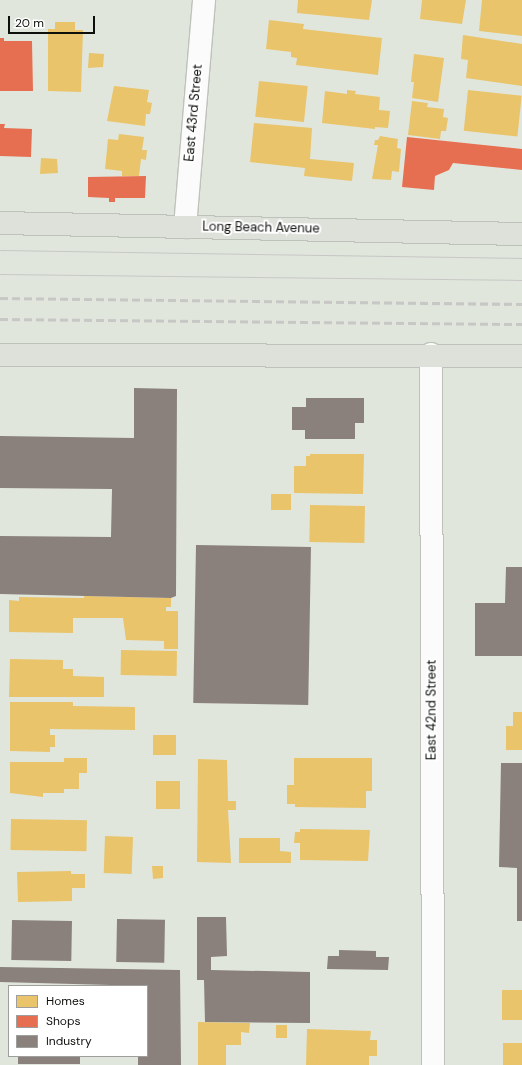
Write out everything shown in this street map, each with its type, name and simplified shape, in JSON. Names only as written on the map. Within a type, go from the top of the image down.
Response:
[{"type":"main road","name":"Long Beach Avenue","points":[[0,223],[522,234]]},
{"type":"main road","points":[[0,355],[431,354],[522,356]]},
{"type":"street","name":"East 43rd Street","points":[[185,227],[204,0]]},
{"type":"street","name":"East 42nd Street","points":[[431,354],[433,1065]]},
{"type":"building: Homes","points":[[298,0],[372,0],[369,20],[297,13]]},
{"type":"building: Homes","points":[[422,0],[466,0],[462,24],[420,19]]},
{"type":"building: Homes","points":[[482,0],[522,0],[522,36],[479,31]]},
{"type":"building: Homes","points":[[269,20],[304,24],[303,29],[382,38],[378,75],[296,65],[297,58],[291,57],[291,52],[266,49]]},
{"type":"building: Homes","points":[[55,22],[75,22],[75,30],[83,30],[81,92],[48,91],[48,29],[55,29]]},
{"type":"building: Homes","points":[[463,35],[522,44],[522,86],[466,78],[468,60],[461,59]]},
{"type":"building: Homes","points":[[89,53],[104,54],[103,67],[88,68]]},
{"type":"building: Homes","points":[[414,54],[444,58],[438,102],[412,98],[414,82],[411,82]]},
{"type":"building: Homes","points":[[259,81],[308,86],[304,122],[255,117]]},
{"type":"building: Homes","points":[[114,86],[149,90],[147,102],[152,103],[150,114],[146,114],[145,126],[107,121]]},
{"type":"building: Homes","points":[[347,90],[356,91],[355,94],[380,97],[379,110],[390,111],[388,128],[375,127],[375,129],[322,123],[325,91],[347,94]]},
{"type":"building: Homes","points":[[468,90],[522,96],[517,136],[464,131]]},
{"type":"building: Homes","points":[[412,101],[428,103],[427,107],[444,109],[443,117],[448,118],[446,131],[441,131],[440,139],[408,135]]},
{"type":"building: Homes","points":[[254,123],[312,128],[310,159],[354,163],[352,181],[304,176],[305,168],[250,162]]},
{"type":"building: Homes","points":[[119,134],[144,137],[142,150],[147,150],[146,160],[141,159],[139,176],[122,176],[122,171],[105,169],[108,139],[118,140]]},
{"type":"building: Homes","points":[[380,136],[398,139],[397,148],[401,149],[399,172],[392,171],[391,180],[372,179],[378,145],[374,145],[375,140],[378,140]]},
{"type":"building: Homes","points":[[41,158],[57,159],[58,173],[40,174]]},
{"type":"building: Homes","points":[[310,454],[364,454],[363,494],[294,493],[294,466],[306,466],[306,456],[310,456]]},
{"type":"building: Homes","points":[[271,494],[291,494],[291,510],[271,510]]},
{"type":"building: Homes","points":[[310,505],[365,506],[364,543],[309,542]]},
{"type":"building: Homes","points":[[84,596],[171,598],[171,607],[166,607],[166,611],[178,611],[178,649],[164,649],[164,641],[126,640],[123,618],[73,618],[73,633],[9,632],[9,600],[19,601],[19,597],[84,598]]},
{"type":"building: Homes","points":[[121,650],[177,651],[177,676],[121,675]]},
{"type":"building: Homes","points":[[10,659],[63,660],[63,669],[73,669],[73,676],[104,677],[104,697],[9,697]]},
{"type":"building: Homes","points":[[10,702],[73,702],[73,706],[135,707],[135,730],[50,729],[50,735],[55,735],[55,747],[50,747],[50,752],[10,751]]},
{"type":"building: Homes","points":[[513,712],[522,712],[522,750],[506,750],[506,726],[513,726]]},
{"type":"building: Homes","points":[[153,735],[176,735],[176,755],[153,755]]},
{"type":"building: Homes","points":[[64,758],[87,758],[87,773],[79,773],[79,789],[64,789],[64,793],[43,793],[43,797],[10,793],[10,762],[64,762]]},
{"type":"building: Homes","points":[[294,758],[372,758],[372,791],[366,791],[366,808],[295,807],[295,804],[287,804],[287,785],[294,785]]},
{"type":"building: Homes","points":[[198,759],[227,760],[228,801],[236,801],[236,810],[228,810],[231,863],[197,862]]},
{"type":"building: Homes","points":[[156,781],[180,781],[180,809],[156,809]]},
{"type":"building: Homes","points":[[11,819],[87,820],[86,851],[10,850]]},
{"type":"building: Homes","points":[[300,829],[370,830],[368,861],[300,860],[300,843],[294,843],[295,832],[300,832]]},
{"type":"building: Homes","points":[[105,836],[133,837],[132,874],[104,873]]},
{"type":"building: Homes","points":[[239,838],[280,838],[280,851],[291,852],[291,863],[239,863]]},
{"type":"building: Homes","points":[[152,866],[163,866],[163,878],[153,879]]},
{"type":"building: Homes","points":[[71,871],[71,874],[85,874],[85,888],[72,888],[72,901],[18,902],[17,872]]},
{"type":"building: Homes","points":[[502,990],[522,990],[522,1020],[502,1020]]},
{"type":"building: Homes","points":[[198,1022],[250,1023],[249,1033],[241,1032],[241,1045],[226,1045],[226,1065],[198,1065]]},
{"type":"building: Homes","points":[[276,1025],[287,1025],[287,1038],[276,1038]]},
{"type":"building: Homes","points":[[307,1029],[371,1031],[370,1040],[377,1040],[377,1056],[369,1056],[369,1065],[306,1065]]},
{"type":"building: Homes","points":[[503,1043],[522,1043],[522,1065],[503,1065]]},
{"type":"building: Shops","points":[[0,38],[4,38],[4,41],[32,41],[33,91],[0,91]]},
{"type":"building: Shops","points":[[0,124],[5,124],[4,128],[32,129],[31,157],[0,156]]},
{"type":"building: Shops","points":[[407,137],[522,149],[522,170],[453,163],[449,170],[435,176],[434,190],[402,187]]},
{"type":"building: Shops","points":[[146,176],[145,198],[115,198],[115,202],[109,202],[109,198],[88,197],[88,177]]},
{"type":"building: Industry","points":[[134,388],[177,389],[176,596],[171,598],[0,594],[0,536],[111,537],[112,489],[0,488],[0,436],[134,438]]},
{"type":"building: Industry","points":[[306,398],[364,398],[364,423],[355,423],[355,439],[305,439],[305,430],[292,430],[292,407],[306,407]]},
{"type":"building: Industry","points":[[196,545],[311,547],[308,705],[193,703]]},
{"type":"building: Industry","points":[[506,567],[522,567],[522,656],[475,656],[475,603],[505,603]]},
{"type":"building: Industry","points":[[501,763],[522,763],[522,921],[517,921],[517,868],[499,867]]},
{"type":"building: Industry","points":[[197,917],[226,917],[227,956],[211,957],[211,970],[310,972],[310,1023],[205,1022],[204,980],[197,980]]},
{"type":"building: Industry","points":[[117,919],[165,920],[164,963],[116,962]]},
{"type":"building: Industry","points":[[12,920],[72,921],[71,961],[11,960]]},
{"type":"building: Industry","points":[[339,950],[376,951],[376,957],[389,957],[388,970],[327,969],[328,956],[339,956]]},
{"type":"building: Industry","points":[[0,967],[180,970],[181,1065],[138,1065],[138,1057],[148,1057],[148,985],[0,982]]},
{"type":"building: Industry","points":[[18,1057],[80,1057],[80,1064],[18,1064]]},
{"type":"tram line","points":[[0,250],[522,258]]},
{"type":"tram line","points":[[0,274],[522,280]]},
{"type":"railway","points":[[0,298],[522,304]]},
{"type":"railway","points":[[0,319],[522,324]]}]
